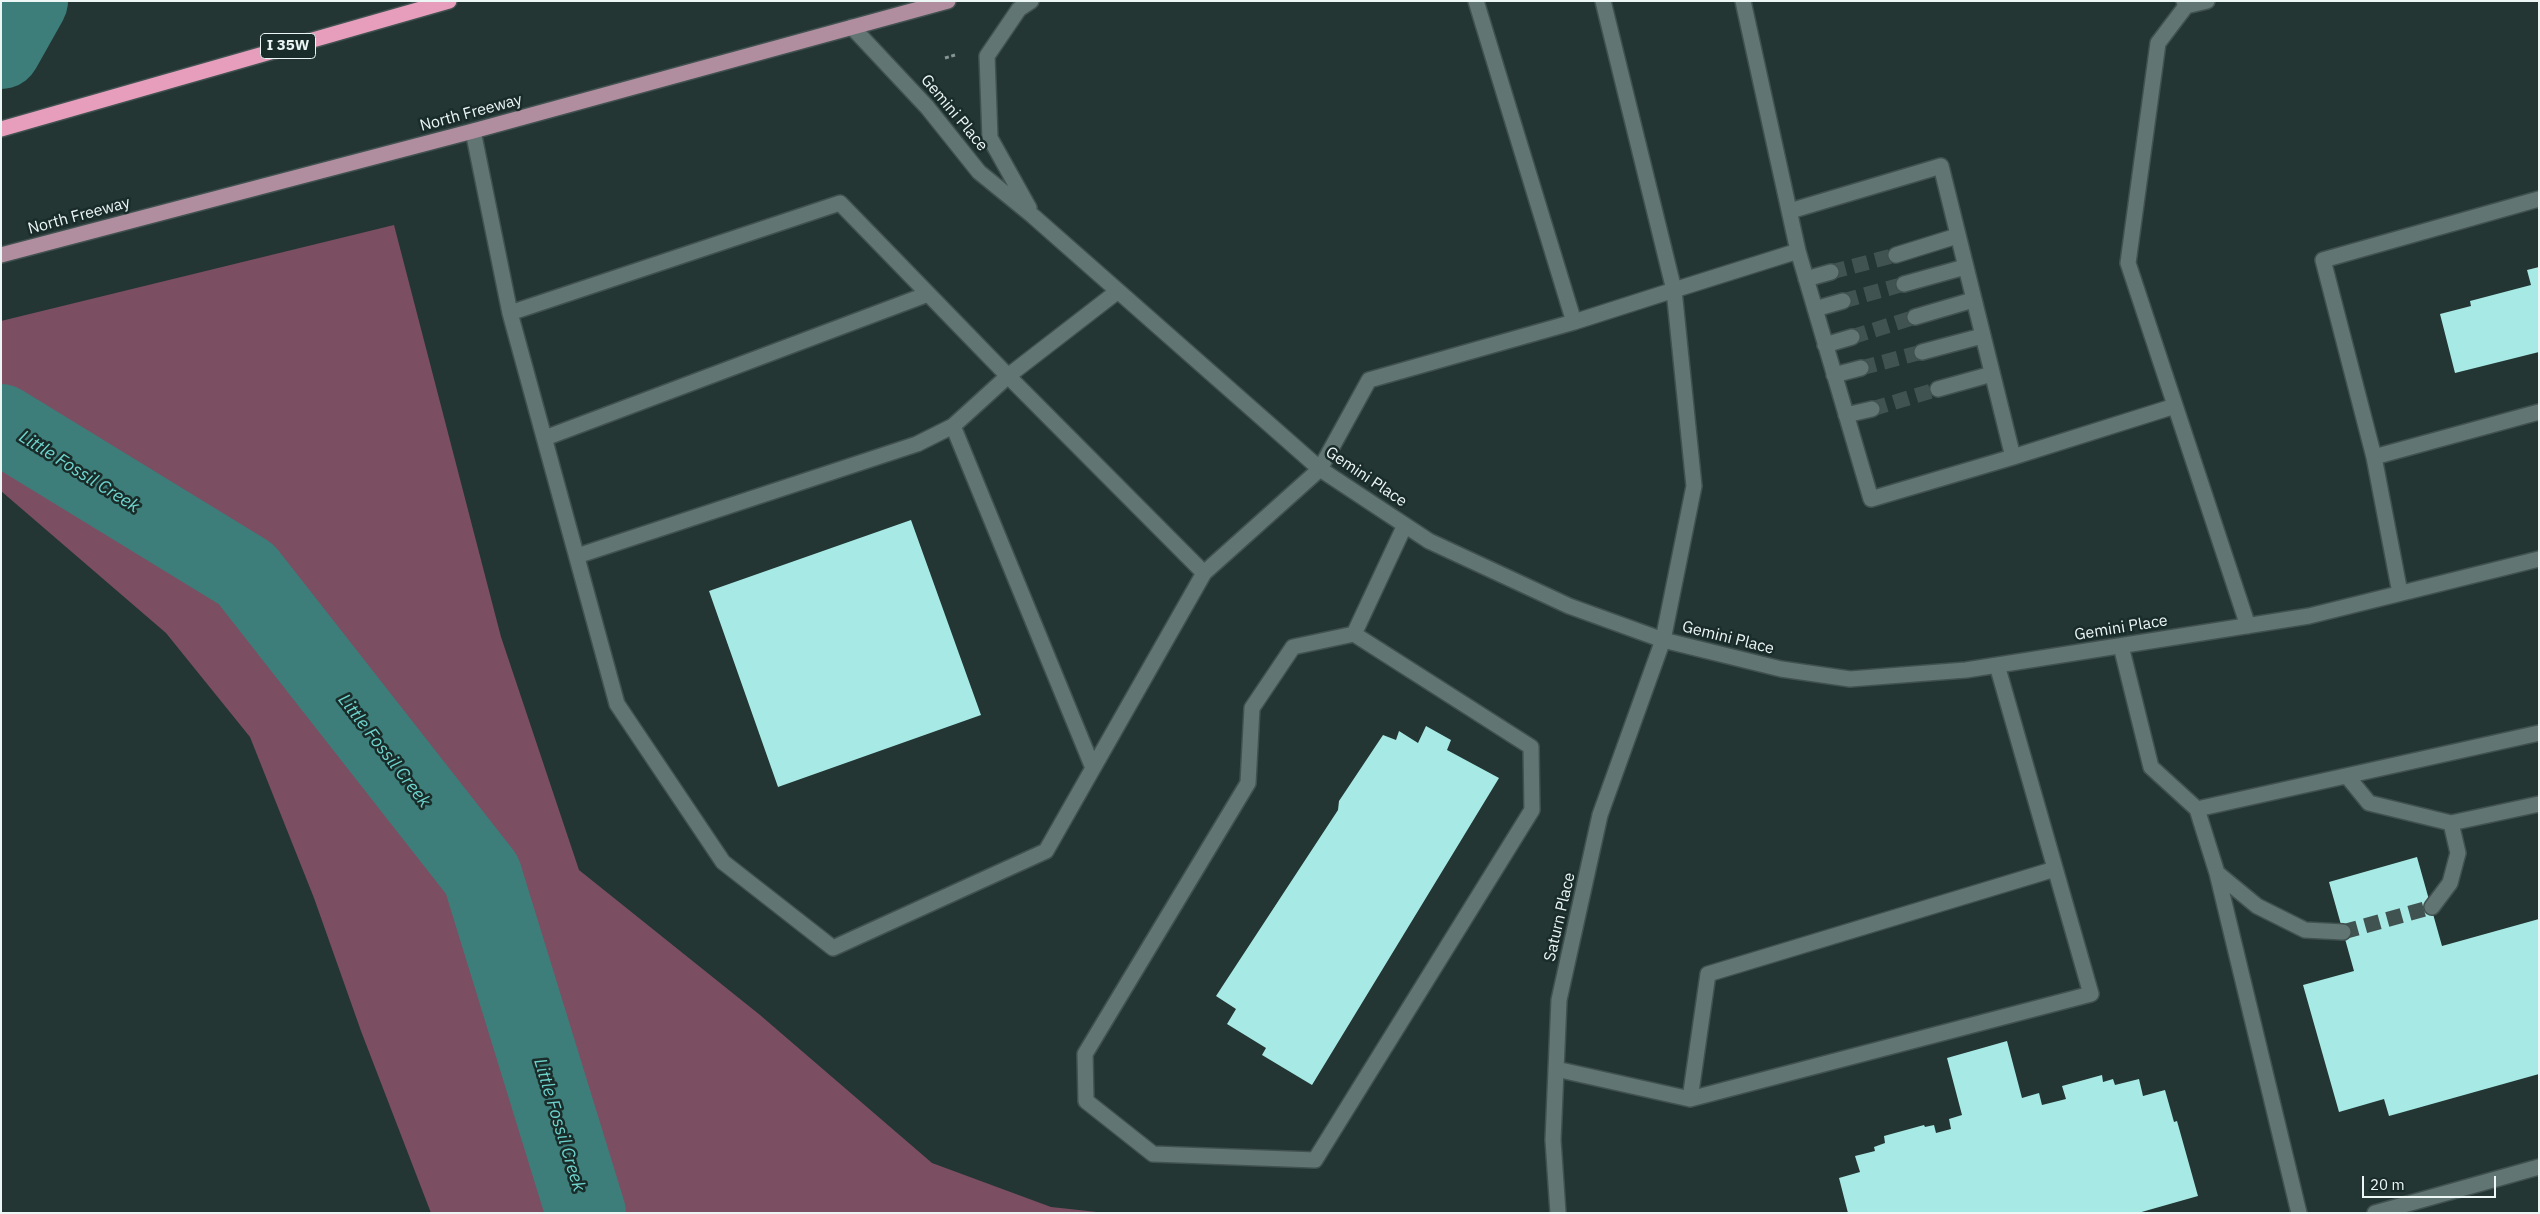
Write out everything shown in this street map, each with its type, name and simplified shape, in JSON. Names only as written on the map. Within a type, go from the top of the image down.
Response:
[{"type":"highway","name":"I 35W","points":[[1,129],[448,1]]},
{"type":"main road","name":"North Freeway","points":[[1,255],[473,131],[948,1]]},
{"type":"street","name":"Gemini Place","points":[[1031,1],[1019,9],[987,56],[990,138],[1033,216]]},
{"type":"street","name":"Saturn Place","points":[[1558,1213],[1553,1140],[1559,1000],[1600,815],[1664,640],[1694,486],[1674,290],[1603,1]]},
{"type":"street","points":[[1743,1],[1798,250],[1871,499],[2175,406]]},
{"type":"street","points":[[2207,1],[2185,4],[2158,43],[2128,264],[2248,626]]},
{"type":"street","points":[[1479,2],[1574,322]]},
{"type":"street","name":"Gemini Place","points":[[852,27],[927,107],[979,172],[1033,216],[1320,469],[1429,541],[1570,606],[1664,640],[1781,669],[1850,679],[1966,670],[2309,616],[2539,559]]},
{"type":"street","points":[[473,131],[510,312],[617,704],[723,862],[833,948],[1046,851],[1204,573],[1320,469],[1369,380],[1574,322],[1798,250]]},
{"type":"street","points":[[1790,211],[1942,166],[1964,267],[2013,457]]},
{"type":"street","points":[[2400,593],[2374,457],[2322,260],[2539,199]]},
{"type":"street","points":[[510,312],[840,204],[1204,573]]},
{"type":"street","points":[[1896,255],[1957,236]]},
{"type":"street","points":[[1904,284],[1964,267]]},
{"type":"street","points":[[1806,279],[1830,272]]},
{"type":"street","points":[[577,556],[917,444],[953,426],[1008,376],[1118,291]]},
{"type":"street","points":[[545,438],[928,294]]},
{"type":"street","points":[[1915,317],[1973,300]]},
{"type":"street","points":[[1815,309],[1843,301]]},
{"type":"street","points":[[1922,352],[1982,336]]},
{"type":"street","points":[[1826,345],[1852,337]]},
{"type":"street","points":[[1834,375],[1861,368]]},
{"type":"street","points":[[1938,389],[1992,374]]},
{"type":"street","points":[[1846,415],[1872,408]]},
{"type":"street","points":[[2374,457],[2539,412]]},
{"type":"street","points":[[953,426],[1093,768]]},
{"type":"street","points":[[1354,634],[1405,525]]},
{"type":"street","points":[[1354,634],[1530,747],[1532,810],[1315,1160],[1153,1154],[1086,1101],[1085,1054],[1248,783],[1252,708],[1293,648],[1354,634]]},
{"type":"street","points":[[2121,646],[2151,767],[2197,809],[2217,873],[2299,1213]]},
{"type":"street","points":[[1556,1069],[1690,1099],[2091,994],[1997,665]]},
{"type":"street","points":[[2197,809],[2539,733]]},
{"type":"street","points":[[2347,776],[2369,803],[2451,823],[2539,804]]},
{"type":"street","points":[[2432,907],[2450,882],[2458,853],[2451,823]]},
{"type":"street","points":[[1690,1099],[1708,974],[2055,869]]},
{"type":"street","points":[[2217,873],[2257,906],[2304,930],[2343,932]]},
{"type":"street","points":[[2375,1213],[2539,1167]]},
{"type":"shaded area","points":[[394,225],[501,637],[579,870],[760,1015],[932,1163],[1051,1207],[1106,1213],[431,1213],[361,1031],[314,898],[250,737],[166,633],[1,491],[1,321]]},
{"type":"building","points":[[2539,267],[2539,352],[2455,373],[2440,314],[2471,306],[2470,301],[2531,285],[2527,270]]},
{"type":"building","points":[[911,520],[981,715],[778,787],[709,591]]},
{"type":"building","points":[[1426,726],[1451,740],[1447,750],[1499,778],[1312,1085],[1262,1055],[1266,1048],[1227,1024],[1236,1009],[1216,996],[1338,810],[1339,801],[1383,735],[1396,740],[1399,731],[1418,743]]},
{"type":"building","points":[[2417,857],[2442,946],[2539,919],[2539,1074],[2389,1116],[2384,1099],[2339,1112],[2303,985],[2354,971],[2329,882]]},
{"type":"building","points":[[2007,1041],[2022,1098],[2039,1093],[2042,1105],[2066,1099],[2062,1086],[2102,1075],[2103,1082],[2113,1079],[2115,1085],[2139,1079],[2143,1096],[2165,1090],[2174,1122],[2177,1121],[2198,1196],[2138,1213],[1848,1213],[1839,1178],[1860,1172],[1855,1156],[1875,1151],[1874,1147],[1885,1143],[1884,1136],[1924,1125],[1925,1127],[1934,1125],[1936,1133],[1951,1129],[1949,1119],[1962,1115],[1947,1058]]},
{"type":"waterway","name":"Little Fossil Creek","points":[[1,49],[28,1]]},
{"type":"waterway","name":"Little Fossil Creek","points":[[1,424],[246,574],[482,875],[586,1213]]},
{"type":"tunnel","points":[[1831,272],[1896,255]]},
{"type":"tunnel","points":[[1843,301],[1904,284]]},
{"type":"tunnel","points":[[1852,337],[1915,317]]},
{"type":"tunnel","points":[[1861,368],[1922,352]]},
{"type":"tunnel","points":[[1872,409],[1938,389]]},
{"type":"tunnel","points":[[2343,932],[2432,907]]}]
